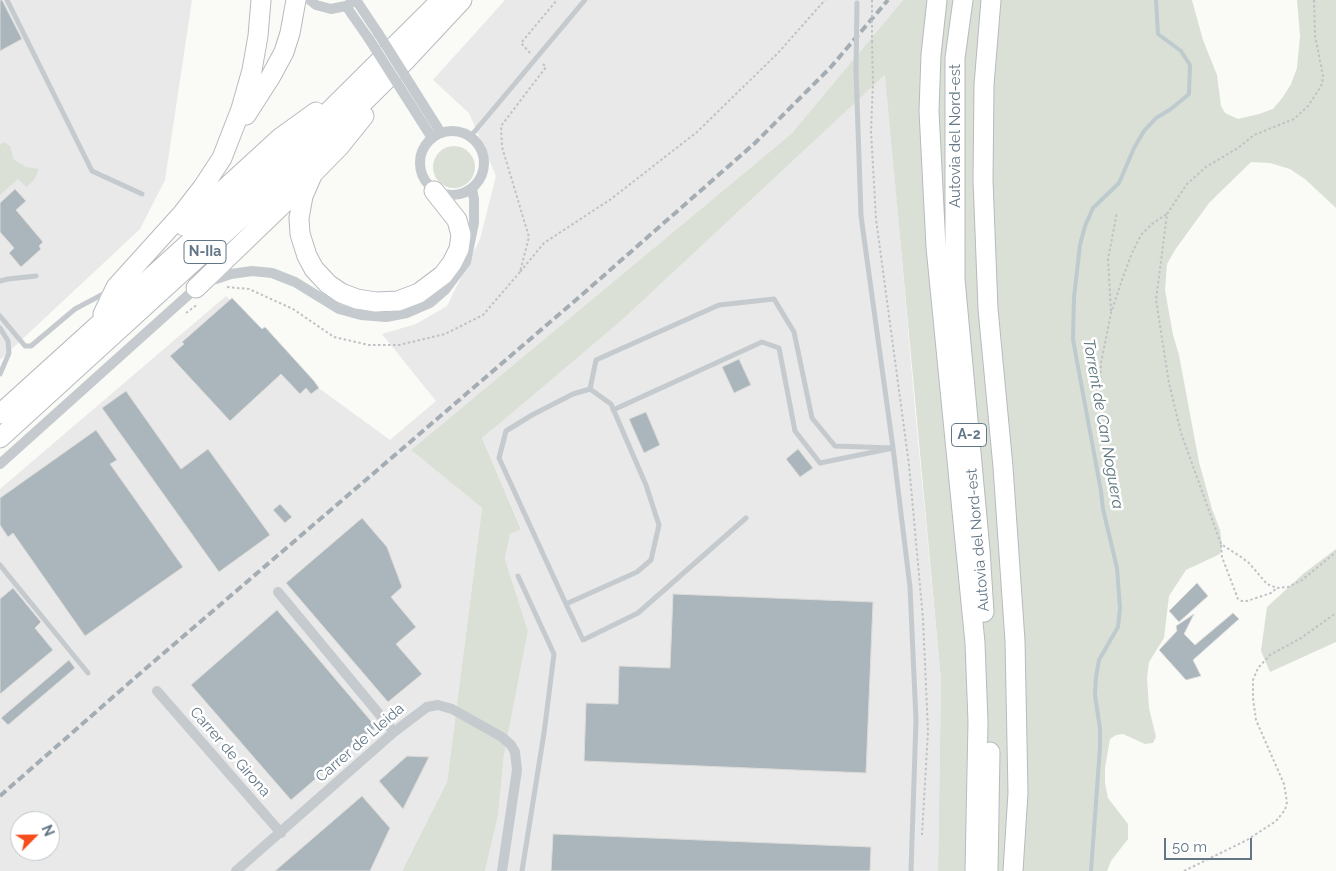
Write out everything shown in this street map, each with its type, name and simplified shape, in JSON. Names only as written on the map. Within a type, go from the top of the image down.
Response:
[{"type":"highway","points":[[99,323],[116,287],[182,214],[204,187],[222,158],[241,109],[252,70],[258,36],[261,0]]},
{"type":"highway","points":[[226,146],[271,76],[284,52],[290,34],[296,0]]},
{"type":"highway","name":"N-IIa","points":[[0,414],[276,164],[441,0]]},
{"type":"highway","name":"N-IIa","points":[[0,438],[308,157],[405,61],[462,0]]},
{"type":"highway","points":[[937,0],[931,56],[929,111],[936,247],[975,643],[978,722],[975,871]]},
{"type":"highway","points":[[936,247],[936,104],[945,0]]},
{"type":"highway","name":"Autovia del Nord-est","points":[[963,0],[955,58],[955,279],[980,550],[991,724],[988,871]]},
{"type":"highway","name":"Autovia del Nord-est","points":[[991,0],[984,85],[983,180],[994,377],[1003,467],[1015,640],[1018,793],[1013,871]]},
{"type":"highway","points":[[987,276],[998,43],[1004,0]]},
{"type":"highway","points":[[196,288],[344,141],[405,61]]},
{"type":"highway","points":[[142,258],[189,222],[280,138],[356,85]]},
{"type":"highway","points":[[313,173],[303,196],[299,218],[300,234],[307,256],[314,269],[328,284],[349,296],[376,302],[398,301],[419,293],[443,275],[452,263],[459,249],[461,235],[457,220],[434,191]]},
{"type":"street","points":[[310,0],[324,7],[339,8],[356,0],[374,36],[436,136]]},
{"type":"street","points":[[346,6],[374,36]]},
{"type":"street","points":[[454,131],[470,137],[478,144],[482,151],[484,165],[480,178],[472,189],[459,196],[451,197],[434,191],[423,178],[420,161],[421,152],[436,136],[454,131]]},
{"type":"street","points":[[0,464],[196,288],[213,280],[232,274],[252,271],[272,273],[295,282],[339,309],[361,315],[386,317],[407,313],[430,303],[445,290],[466,262],[474,223],[472,189]]},
{"type":"street","points":[[278,592],[394,732]]},
{"type":"street","name":"Carrer de Girona","points":[[157,691],[281,833]]},
{"type":"street","name":"Carrer de Lleida","points":[[236,871],[394,732],[427,707],[438,705],[452,708],[502,737],[511,745],[518,760],[502,871]]},
{"type":"lane","points":[[7,0],[92,171],[142,194]]},
{"type":"lane","points":[[470,137],[585,0]]},
{"type":"lane","points":[[857,2],[856,70],[861,216],[910,587],[916,720],[911,871]]},
{"type":"lane","points":[[0,282],[8,279],[36,276]]},
{"type":"lane","points":[[0,316],[25,346],[31,346],[75,309],[116,287]]},
{"type":"lane","points":[[590,390],[596,360],[719,305],[774,299],[794,332],[812,418],[835,446],[893,448]]},
{"type":"lane","points":[[0,328],[8,341],[9,352],[0,374]]},
{"type":"lane","points":[[613,410],[762,342],[779,348],[795,431],[820,462],[893,448]]},
{"type":"lane","points":[[566,604],[637,572],[651,560],[659,525],[646,485],[610,404],[590,390],[573,394],[506,431],[499,458],[566,604],[583,640],[638,614],[746,518]]},
{"type":"lane","points":[[0,565],[88,673]]},
{"type":"lane","points":[[518,576],[554,654],[544,733],[522,871]]},
{"type":"path","points":[[557,0],[521,43],[546,67],[501,126],[502,147],[529,237],[520,272],[544,243],[610,199],[697,132],[778,54],[825,0]]},
{"type":"path","points":[[872,0],[872,41]]},
{"type":"path","points":[[1099,408],[1101,363],[1111,313],[1132,253],[1141,236],[1153,223],[1167,214],[1186,184],[1206,167],[1254,136],[1294,119],[1308,106],[1322,84],[1323,76],[1315,36],[1314,0]]},
{"type":"path","points":[[1111,313],[1108,259],[1117,212]]},
{"type":"path","points":[[1167,214],[1166,235],[1156,291],[1159,322],[1181,433],[1221,544],[1222,558],[1238,599],[1247,601],[1271,593],[1277,588]]},
{"type":"path","points":[[1221,544],[1249,563],[1267,584],[1277,588],[1288,587],[1302,580],[1336,552]]},
{"type":"path","points":[[1184,871],[1247,840],[1276,821],[1285,810],[1287,802],[1284,784],[1256,720],[1253,680],[1258,668],[1270,654],[1301,638],[1336,613]]},
{"type":"shaded area","points":[[0,0],[192,0],[165,180],[140,229],[0,360]]},
{"type":"shaded area","points":[[505,0],[903,0],[791,134],[411,450],[482,508],[447,782],[402,871],[0,871],[0,489],[226,296],[320,389],[390,440],[436,401],[382,334],[416,324],[447,306],[480,239],[496,176],[469,113],[433,80]]},
{"type":"shaded area","points":[[903,0],[1192,0],[1203,40],[1217,75],[1221,106],[1225,113],[1238,119],[1273,109],[1291,84],[1297,68],[1300,36],[1297,0],[1336,0],[1336,208],[1305,179],[1290,169],[1270,163],[1251,162],[1209,203],[1167,264],[1165,290],[1173,335],[1179,355],[1199,462],[1220,530],[1222,546],[1220,554],[1186,570],[1169,596],[1164,638],[1149,662],[1147,678],[1149,708],[1156,737],[1153,743],[1145,744],[1123,734],[1116,735],[1110,739],[1105,768],[1105,783],[1108,798],[1128,824],[1128,839],[1111,861],[1107,871],[938,871],[941,680],[885,75],[623,319],[482,438],[521,529],[510,534],[505,559],[528,631],[504,755],[498,816],[485,871],[402,871],[447,782],[482,508],[411,450],[791,134]]},
{"type":"shaded area","points":[[886,74],[941,680],[938,871],[485,871],[498,816],[504,755],[528,631],[505,559],[510,534],[521,528],[482,438],[557,370],[623,319]]},
{"type":"shaded area","points":[[3,142],[10,146],[14,160],[26,167],[39,169],[34,180],[26,187],[18,179],[0,195],[0,145]]},
{"type":"shaded area","points":[[454,146],[462,148],[471,156],[475,167],[473,175],[465,184],[454,188],[446,186],[437,178],[433,167],[435,159],[443,150]]},
{"type":"shaded area","points":[[1336,549],[1336,642],[1270,672],[1261,651],[1267,607],[1303,574]]},
{"type":"building","points":[[0,0],[2,0],[22,39],[0,51]]},
{"type":"building","points":[[15,189],[26,201],[16,210],[43,242],[39,246],[41,249],[21,267],[9,253],[14,248],[0,232],[0,203]]},
{"type":"building","points":[[232,298],[262,329],[265,327],[319,388],[311,394],[306,388],[300,394],[281,374],[230,421],[170,356],[184,344],[182,342]]},
{"type":"building","points":[[739,359],[751,385],[734,393],[722,367]]},
{"type":"building","points":[[126,391],[181,469],[208,449],[270,535],[219,572],[102,408]]},
{"type":"building","points":[[646,412],[660,445],[644,453],[629,419]]},
{"type":"building","points":[[96,430],[117,460],[110,464],[183,567],[85,636],[13,533],[8,537],[0,525],[0,498]]},
{"type":"building","points":[[798,449],[813,468],[800,477],[786,459]]},
{"type":"building","points":[[280,504],[292,517],[285,523],[273,510]]},
{"type":"building","points":[[362,518],[387,547],[402,587],[391,597],[416,627],[396,644],[422,674],[388,702],[286,583]]},
{"type":"building","points":[[1197,583],[1208,596],[1179,622],[1169,611]]},
{"type":"building","points":[[13,588],[41,622],[35,628],[53,650],[0,694],[0,599]]},
{"type":"building","points":[[673,594],[873,602],[866,773],[584,761],[586,703],[618,704],[619,666],[670,668]]},
{"type":"building","points":[[277,610],[376,727],[291,800],[191,685]]},
{"type":"building","points":[[1233,613],[1239,619],[1193,660],[1201,676],[1186,680],[1159,650],[1177,631],[1176,626],[1194,614],[1184,634],[1195,645]]},
{"type":"building","points":[[69,660],[75,668],[8,725],[1,718]]},
{"type":"building","points":[[407,756],[429,757],[403,809],[379,781]]},
{"type":"building","points":[[362,796],[390,828],[370,871],[275,871]]},
{"type":"building","points":[[553,834],[871,847],[870,871],[551,871]]},
{"type":"waterway","name":"Torrent de Can Noguera","points":[[1091,871],[1100,747],[1100,729],[1095,695],[1096,677],[1099,660],[1118,627],[1120,608],[1117,568],[1103,509],[1073,339],[1074,297],[1080,245],[1085,226],[1093,208],[1119,183],[1134,148],[1144,131],[1156,118],[1171,109],[1189,94],[1190,65],[1181,51],[1158,34],[1156,0]]},
{"type":"railway","points":[[0,796],[137,676],[577,299],[755,143],[830,68],[888,0]]}]
